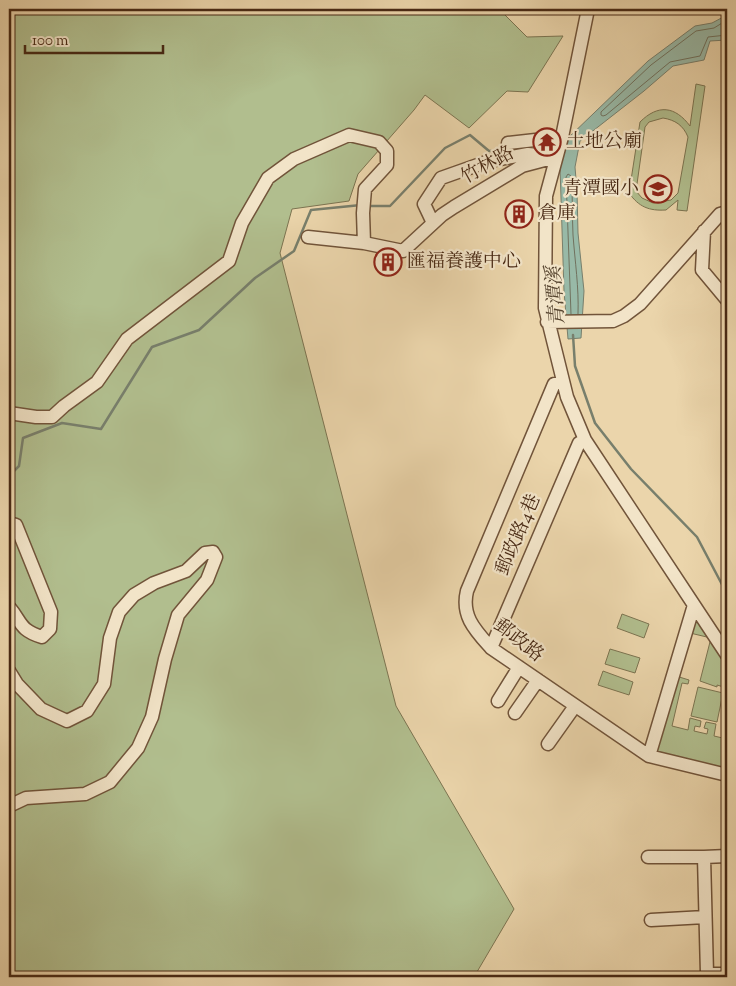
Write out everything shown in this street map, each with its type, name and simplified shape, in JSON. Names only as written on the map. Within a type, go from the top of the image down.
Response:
[{"type":"street","points":[[588,9],[562,137],[546,196],[545,308],[548,322],[567,397],[585,440],[727,655]]},
{"type":"street","points":[[9,413],[52,417],[97,382],[127,339],[229,261],[242,223],[268,178],[294,159],[348,134],[379,142],[387,151],[387,165],[365,189],[363,213],[364,243],[308,236]]},
{"type":"street","points":[[508,143],[562,137]]},
{"type":"street","points":[[433,224],[424,204],[441,178],[489,161],[528,154],[556,157]]},
{"type":"street","name":"竹林路","points":[[364,243],[403,251],[454,206],[522,166],[556,157]]},
{"type":"street","points":[[548,322],[612,321],[624,316],[640,304],[720,214],[727,212]]},
{"type":"street","points":[[704,231],[702,270],[727,300]]},
{"type":"street","name":"郵政路","points":[[563,382],[554,384],[467,591],[465,609],[474,628],[491,648],[648,756],[727,775]]},
{"type":"street","name":"郵政路4巷","points":[[491,648],[579,443],[585,440]]},
{"type":"street","points":[[9,523],[16,525],[51,612],[50,629],[42,637],[30,633],[21,625],[9,607]]},
{"type":"street","points":[[9,671],[17,684],[41,709],[67,721],[87,711],[104,684],[110,638],[120,612],[134,594],[154,583],[186,570],[205,552],[213,552],[216,558],[207,580],[178,615],[165,659],[152,717],[138,748],[116,776],[110,782],[84,794],[26,798],[9,806]]},
{"type":"street","points":[[648,756],[694,605]]},
{"type":"street","points":[[498,701],[519,667]]},
{"type":"street","points":[[516,713],[538,680]]},
{"type":"street","points":[[548,744],[575,706]]},
{"type":"street","points":[[648,857],[727,856]]},
{"type":"street","points":[[704,857],[707,974],[727,974]]},
{"type":"street","points":[[651,920],[705,918]]},
{"type":"shaded area","points":[[9,9],[499,9],[527,37],[563,36],[528,92],[507,91],[469,128],[425,95],[358,174],[349,201],[292,209],[280,253],[396,706],[514,909],[474,977],[9,977]]},
{"type":"shaded area","points":[[696,84],[705,86],[687,211],[677,210],[678,200],[666,210],[649,209],[641,205],[629,193],[640,122],[653,112],[666,110],[678,114],[690,126]],"holes":[[[663,118],[681,126],[688,137],[678,193],[671,200],[653,203],[642,198],[636,191],[645,127],[649,122]]]},
{"type":"shaded area","points":[[622,614],[649,624],[644,638],[617,628]]},
{"type":"shaded area","points":[[696,614],[711,638],[690,633]]},
{"type":"shaded area","points":[[711,638],[727,664],[727,688],[717,685],[717,687],[700,681]]},
{"type":"shaded area","points":[[610,649],[640,658],[635,673],[605,664]]},
{"type":"shaded area","points":[[603,671],[633,682],[629,695],[598,685]]},
{"type":"shaded area","points":[[676,676],[689,680],[688,684],[682,683],[672,726],[688,730],[690,718],[701,721],[700,727],[695,726],[694,731],[707,734],[708,729],[704,728],[706,722],[716,724],[714,736],[727,739],[727,770],[657,754],[656,748]]},
{"type":"shaded area","points":[[698,687],[723,693],[717,722],[691,716]]},
{"type":"water","points":[[727,15],[727,40],[710,41],[704,60],[673,66],[580,141],[575,167],[578,233],[584,291],[581,338],[568,339],[564,291],[560,167],[567,139],[648,61],[695,26],[712,23]]},
{"type":"waterway","points":[[369,206],[390,206],[445,148],[470,135],[489,151],[519,150]]},
{"type":"waterway","points":[[537,149],[554,148]]},
{"type":"waterway","points":[[9,476],[19,466],[23,438],[62,423],[101,429],[152,347],[199,330],[255,278],[294,251],[311,210],[361,205]]},
{"type":"waterway","name":"青潭溪","points":[[573,335],[575,366],[595,423],[631,469],[697,537],[727,594]]},
{"type":"place","name":"土地公廟","points":[[547,142]]},
{"type":"place","name":"青潭國小","points":[[658,189]]},
{"type":"place","name":"倉庫","points":[[519,214]]},
{"type":"place","name":"匯福養護中心","points":[[388,262]]}]
